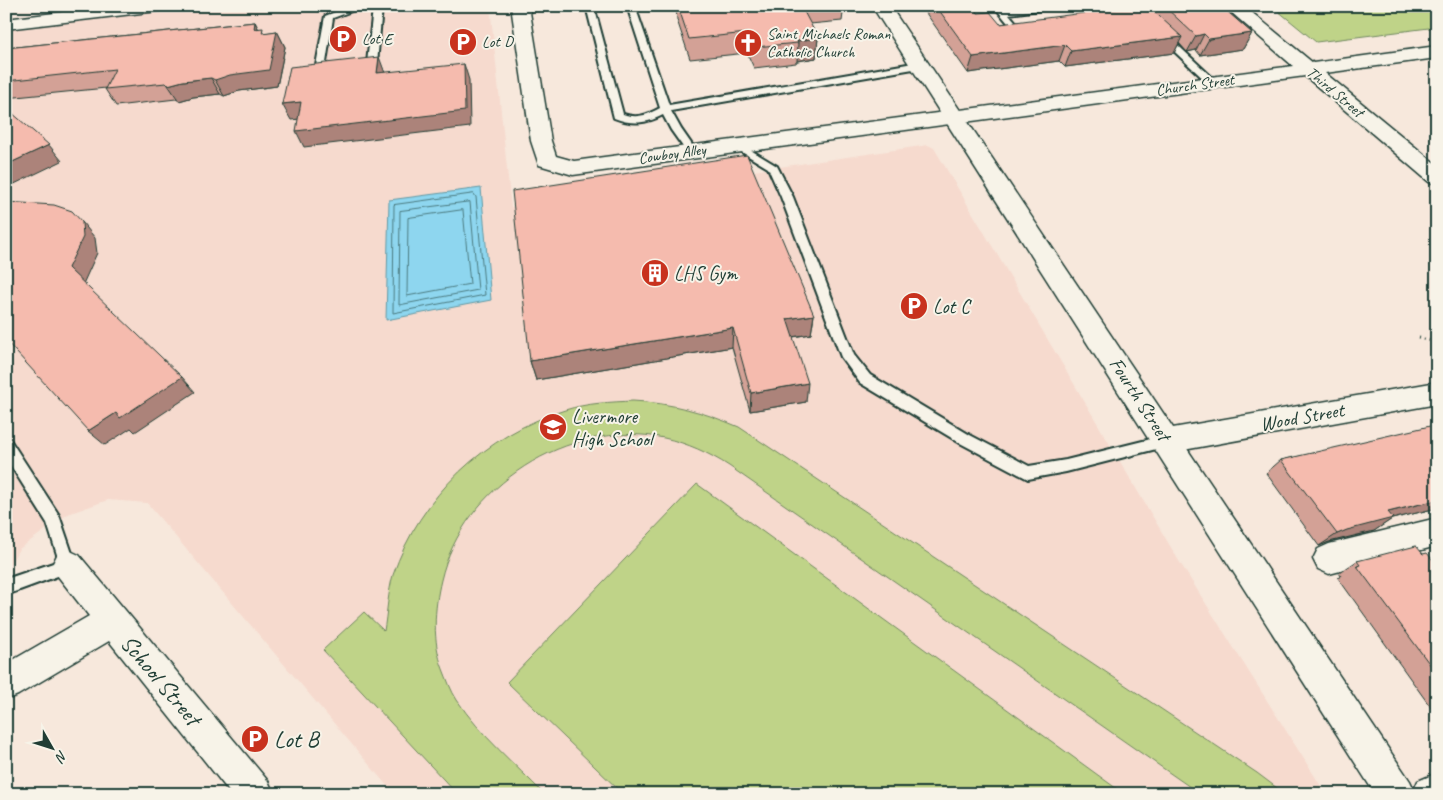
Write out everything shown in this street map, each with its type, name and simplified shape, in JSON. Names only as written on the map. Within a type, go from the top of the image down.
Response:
[{"type":"street","points":[[8,21],[158,6]]},
{"type":"street","name":"Cowboy Alley","points":[[520,6],[541,140],[547,160],[573,168],[954,118]]},
{"type":"street","name":"Fourth Street","points":[[880,6],[1397,794]]},
{"type":"street","name":"Third Street","points":[[1233,6],[1437,177]]},
{"type":"street","name":"Church Street","points":[[954,118],[1437,52]]},
{"type":"street","name":"Wood Street","points":[[1167,441],[1437,393]]},
{"type":"street","points":[[1329,559],[1423,545]]},
{"type":"street","name":"School Street","points":[[68,565],[112,621],[256,794]]},
{"type":"street","points":[[6,683],[112,621]]},
{"type":"street","points":[[1431,794],[1437,792]]},
{"type":"lane","points":[[362,6],[329,16],[320,71],[336,73],[372,64],[378,7],[375,6]]},
{"type":"lane","points":[[590,6],[618,116],[630,121],[649,119],[665,109],[919,66]]},
{"type":"lane","points":[[631,6],[665,109],[676,130],[692,152]]},
{"type":"lane","points":[[1000,9],[1046,6]]},
{"type":"lane","points":[[1000,9],[1019,30],[1037,28]]},
{"type":"lane","points":[[1153,26],[1213,83]]},
{"type":"lane","points":[[739,146],[772,166],[787,197],[848,357],[865,379],[1028,473],[1066,466],[1167,441]]},
{"type":"lane","points":[[6,587],[68,565],[54,520],[7,447]]},
{"type":"path","points":[[1418,338],[1437,342]]},
{"type":"shaded area","name":"Livermore High School","points":[[229,6],[490,6],[511,207],[928,145],[934,148],[1179,561],[1326,794],[394,794],[147,503],[108,500],[68,514],[19,549],[6,571],[6,24],[42,19]]},
{"type":"green space","points":[[1272,6],[1437,6],[1437,27],[1316,42]]},
{"type":"green space","points":[[633,401],[687,409],[739,427],[1257,773],[1285,794],[1200,794],[729,466],[706,453],[681,443],[664,438],[628,435],[592,439],[557,449],[525,466],[496,488],[472,515],[453,546],[441,580],[435,625],[439,658],[443,669],[453,693],[466,713],[487,737],[544,794],[457,794],[323,650],[364,612],[384,631],[391,582],[405,546],[420,519],[438,494],[483,452],[509,435],[536,421],[565,410],[590,404]]},
{"type":"green space","points":[[697,484],[1124,794],[623,794],[507,682]]},
{"type":"water","points":[[481,188],[491,300],[386,320],[389,200]]},
{"type":"building","points":[[678,6],[801,6],[818,38],[797,41],[798,43],[755,47],[747,33],[689,39]]},
{"type":"building","points":[[936,6],[972,6],[978,13],[990,12],[1000,24],[1148,6],[1182,37],[1071,51],[1065,45],[973,57]]},
{"type":"building","points":[[1164,6],[1221,6],[1252,33],[1209,39],[1204,34],[1196,36]]},
{"type":"building","points":[[255,22],[254,29],[263,28],[262,33],[277,31],[269,70],[230,75],[215,80],[211,78],[183,81],[168,85],[166,83],[105,89],[115,69],[6,81],[6,48]]},
{"type":"building","points":[[379,57],[377,73],[464,64],[465,111],[296,131],[301,102],[282,104],[290,67]]},
{"type":"building","points":[[11,112],[49,145],[6,165],[6,114]]},
{"type":"building","name":"LHS Gym","points":[[747,155],[814,315],[787,319],[808,383],[751,393],[733,328],[530,361],[512,191]]},
{"type":"building","points":[[6,202],[54,205],[72,211],[82,222],[83,237],[68,268],[182,377],[120,418],[116,413],[88,431],[6,341]]},
{"type":"building","points":[[1430,426],[1432,429],[1437,428],[1437,500],[1388,512],[1393,518],[1337,534],[1281,460]]},
{"type":"building","points":[[1416,546],[1423,554],[1427,553],[1437,565],[1437,674],[1357,566],[1360,565],[1357,561]]},
{"type":"place","name":"Lot E","points":[[343,39]]},
{"type":"place","name":"Lot D","points":[[463,42]]},
{"type":"place","name":"Saint Michaels Roman Catholic Church","points":[[748,43]]},
{"type":"place","name":"LHS Gym","points":[[655,273]]},
{"type":"place","name":"Lot C","points":[[914,306]]},
{"type":"place","name":"Livermore High School","points":[[553,427]]},
{"type":"place","name":"Lot B","points":[[255,739]]}]
